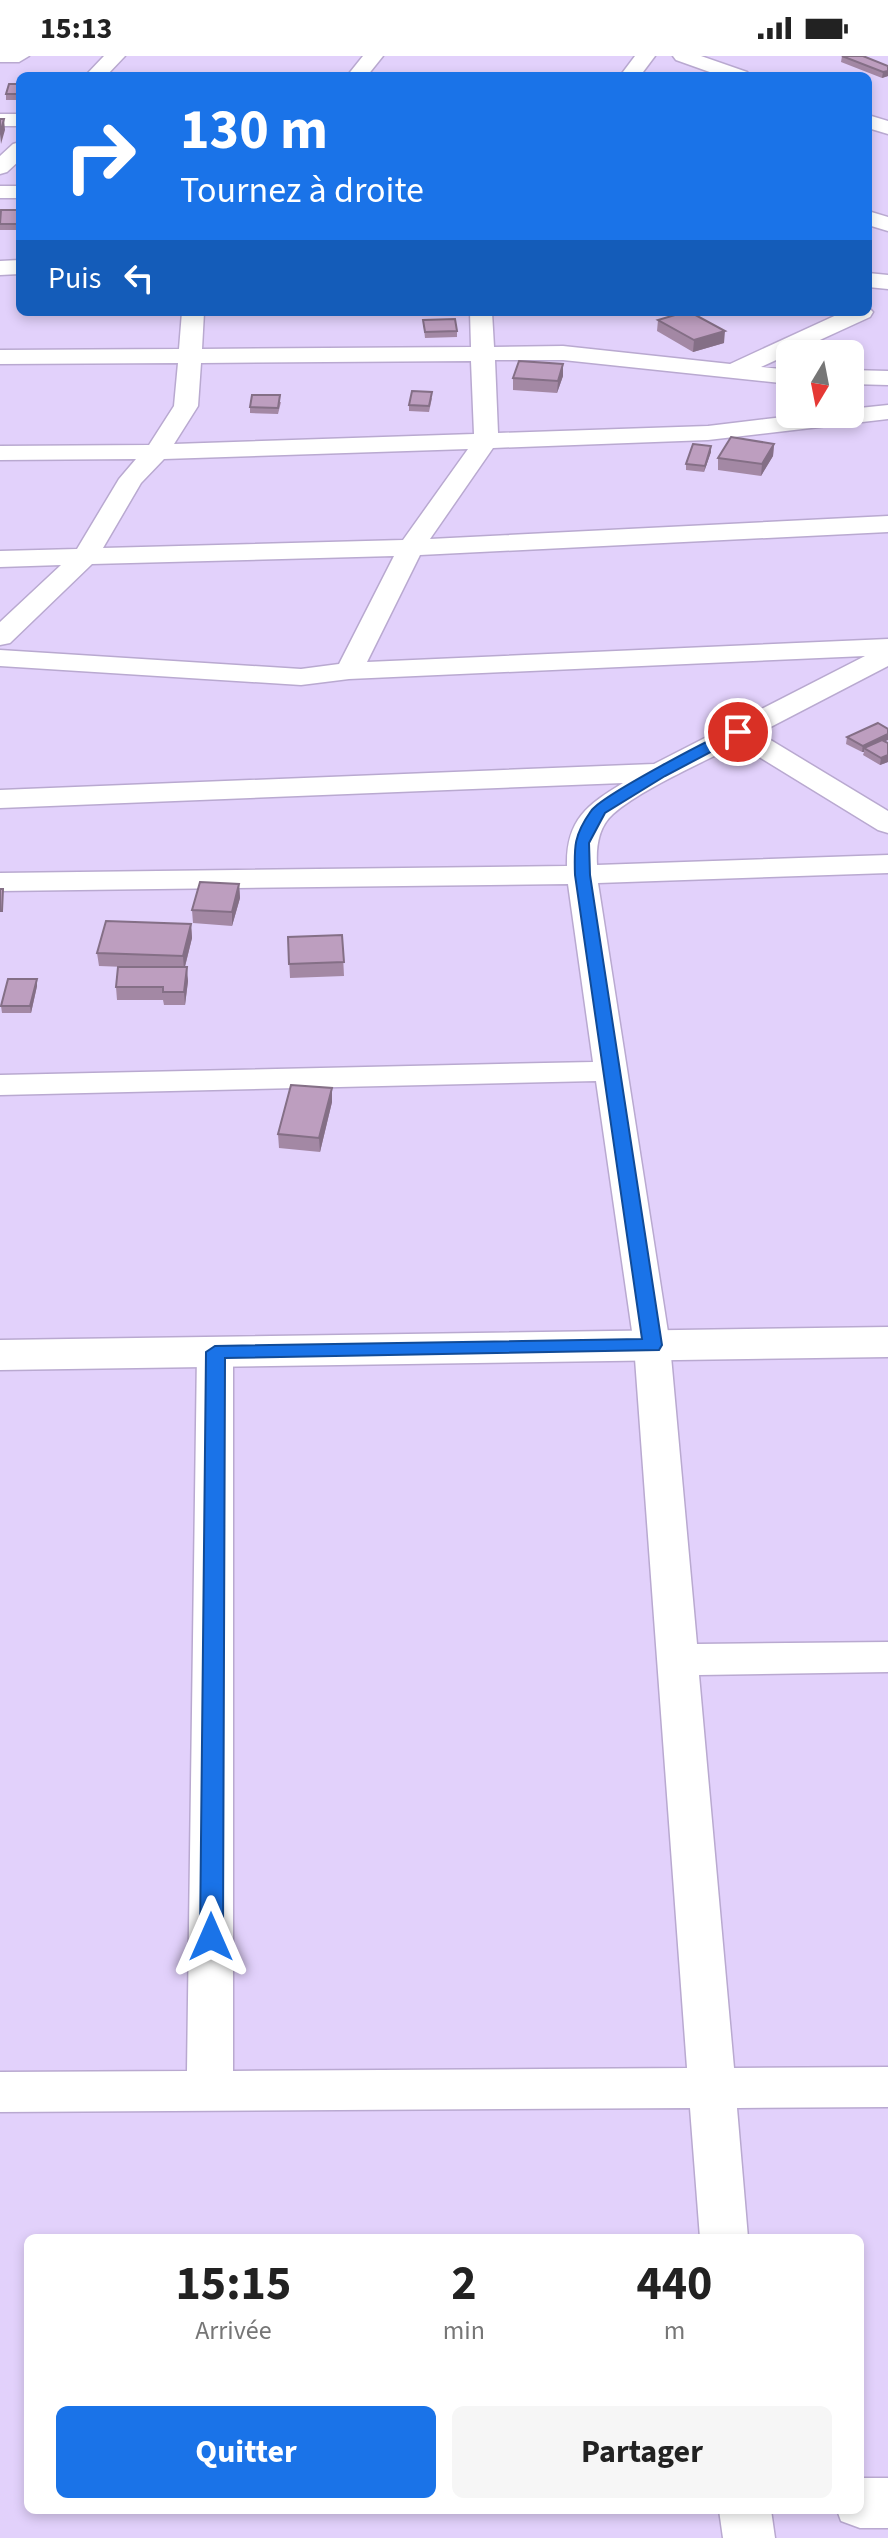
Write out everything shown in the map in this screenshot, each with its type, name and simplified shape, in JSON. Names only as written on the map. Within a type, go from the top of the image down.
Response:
[{"type":"street","points":[[0,56],[19,56]]},
{"type":"street","points":[[99,72],[115,56]]},
{"type":"street","points":[[360,72],[373,56]]},
{"type":"street","points":[[683,56],[729,72]]},
{"type":"street","points":[[0,168],[16,152]]},
{"type":"street","points":[[0,637],[85,557],[131,479],[157,452],[186,406],[193,316]]},
{"type":"street","points":[[349,671],[411,548],[486,440],[481,316]]},
{"type":"street","points":[[729,373],[853,316]]},
{"type":"street","points":[[0,357],[563,353],[776,376]]},
{"type":"street","points":[[864,377],[888,378]]},
{"type":"street","points":[[0,453],[157,452],[708,433],[888,412]]},
{"type":"street","points":[[0,559],[411,548],[888,524]]},
{"type":"street","points":[[0,658],[301,677],[349,671],[888,647]]},
{"type":"street","points":[[724,2234],[652,1345],[582,875],[581,843],[599,810],[660,773],[888,655]]},
{"type":"street","points":[[738,732],[888,824]]},
{"type":"street","points":[[0,799],[275,791],[660,773]]},
{"type":"street","points":[[0,882],[582,875],[888,864]]},
{"type":"street","points":[[0,1085],[613,1071]]},
{"type":"street","points":[[0,1355],[888,1342]]},
{"type":"street","points":[[210,2091],[215,1352]]},
{"type":"street","points":[[678,1660],[888,1657]]},
{"type":"street","points":[[0,2092],[888,2087]]},
{"type":"street","points":[[864,2503],[888,2503]]},
{"type":"street","points":[[746,2514],[749,2538]]},
{"type":"building","points":[[842,56],[863,56],[888,66],[888,71],[883,72]]},
{"type":"building","points":[[9,84],[16,84],[16,94],[6,94]]},
{"type":"building","points":[[1,210],[16,210],[16,224],[0,224]]},
{"type":"building","points":[[672,316],[697,316],[725,331],[694,340],[658,320]]},
{"type":"building","points":[[455,319],[457,331],[425,332],[423,320]]},
{"type":"building","points":[[519,361],[563,364],[558,381],[513,378]]},
{"type":"building","points":[[412,391],[432,392],[429,406],[409,405]]},
{"type":"building","points":[[252,395],[280,395],[278,408],[250,407]]},
{"type":"building","points":[[731,437],[774,444],[762,464],[718,458]]},
{"type":"building","points":[[693,444],[711,446],[705,466],[686,464]]},
{"type":"building","points":[[878,723],[888,729],[888,734],[863,746],[847,737]]},
{"type":"building","points":[[882,740],[888,743],[888,755],[881,758],[864,748]]},
{"type":"building","points":[[200,882],[239,884],[232,912],[192,910]]},
{"type":"building","points":[[0,889],[3,889],[2,911],[0,911]]},
{"type":"building","points":[[106,921],[191,924],[183,956],[97,953]]},
{"type":"building","points":[[342,935],[344,962],[289,964],[288,937]]},
{"type":"building","points":[[118,967],[187,967],[184,992],[163,992],[163,987],[116,987]]},
{"type":"building","points":[[8,979],[37,979],[30,1006],[1,1006]]},
{"type":"building","points":[[291,1085],[332,1088],[319,1138],[278,1134]]},
{"type":"route","points":[[211,1937],[215,1352],[652,1345],[582,875],[581,843],[599,810],[660,773],[738,732]]}]
